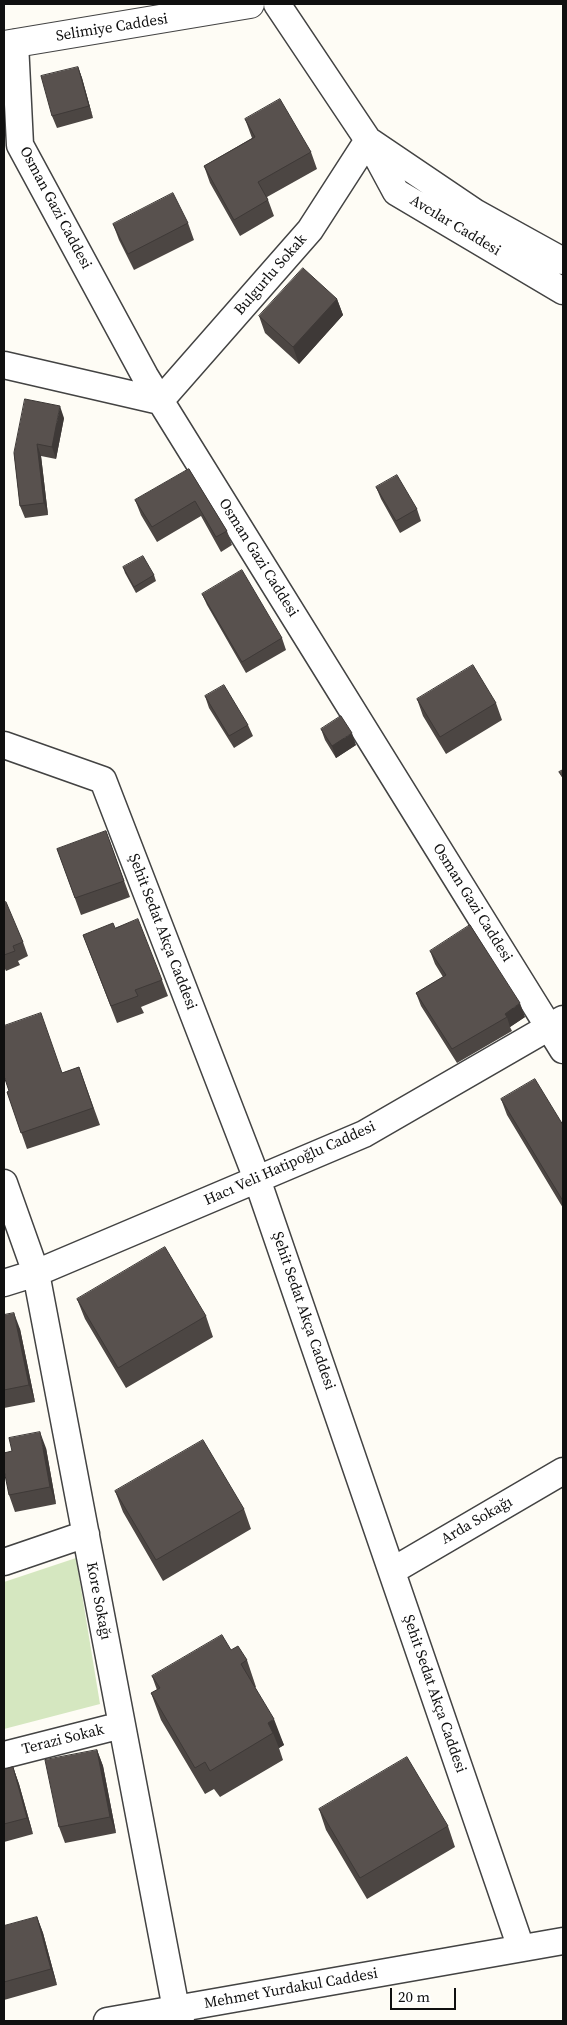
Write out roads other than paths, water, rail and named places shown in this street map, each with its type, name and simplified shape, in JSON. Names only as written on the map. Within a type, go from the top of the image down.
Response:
[{"type":"street","name":"Selimiye Caddesi","points":[[9,44],[250,4]]},
{"type":"street","name":"Avcılar Caddesi","points":[[277,4],[368,140],[396,192],[563,291]]},
{"type":"street","name":"Osman Gazi Caddesi","points":[[9,44],[20,144],[160,401],[556,1023],[563,1050]]},
{"type":"street","name":"Avcılar Caddesi","points":[[368,140],[476,213],[563,261]]},
{"type":"street","name":"Bulgurlu Sokak","points":[[160,401],[310,230],[368,140]]},
{"type":"street","points":[[4,365],[160,401]]},
{"type":"street","name":"Şehit Sedat Akça Caddesi","points":[[4,745],[103,780],[257,1179],[521,1948]]},
{"type":"street","name":"Hacı Veli Hatipoğlu Caddesi","points":[[4,1283],[36,1272],[364,1134],[556,1023]]},
{"type":"street","name":"Kore Sokağı","points":[[4,1183],[36,1272],[178,2015]]},
{"type":"street","name":"Arda Sokağı","points":[[392,1571],[563,1471]]},
{"type":"street","points":[[4,1562],[86,1534]]},
{"type":"street","name":"Terazi Sokak","points":[[4,1755],[122,1725]]},
{"type":"street","name":"Mehmet Yurdakul Caddesi","points":[[107,2021],[178,2015],[563,1941]]}]
